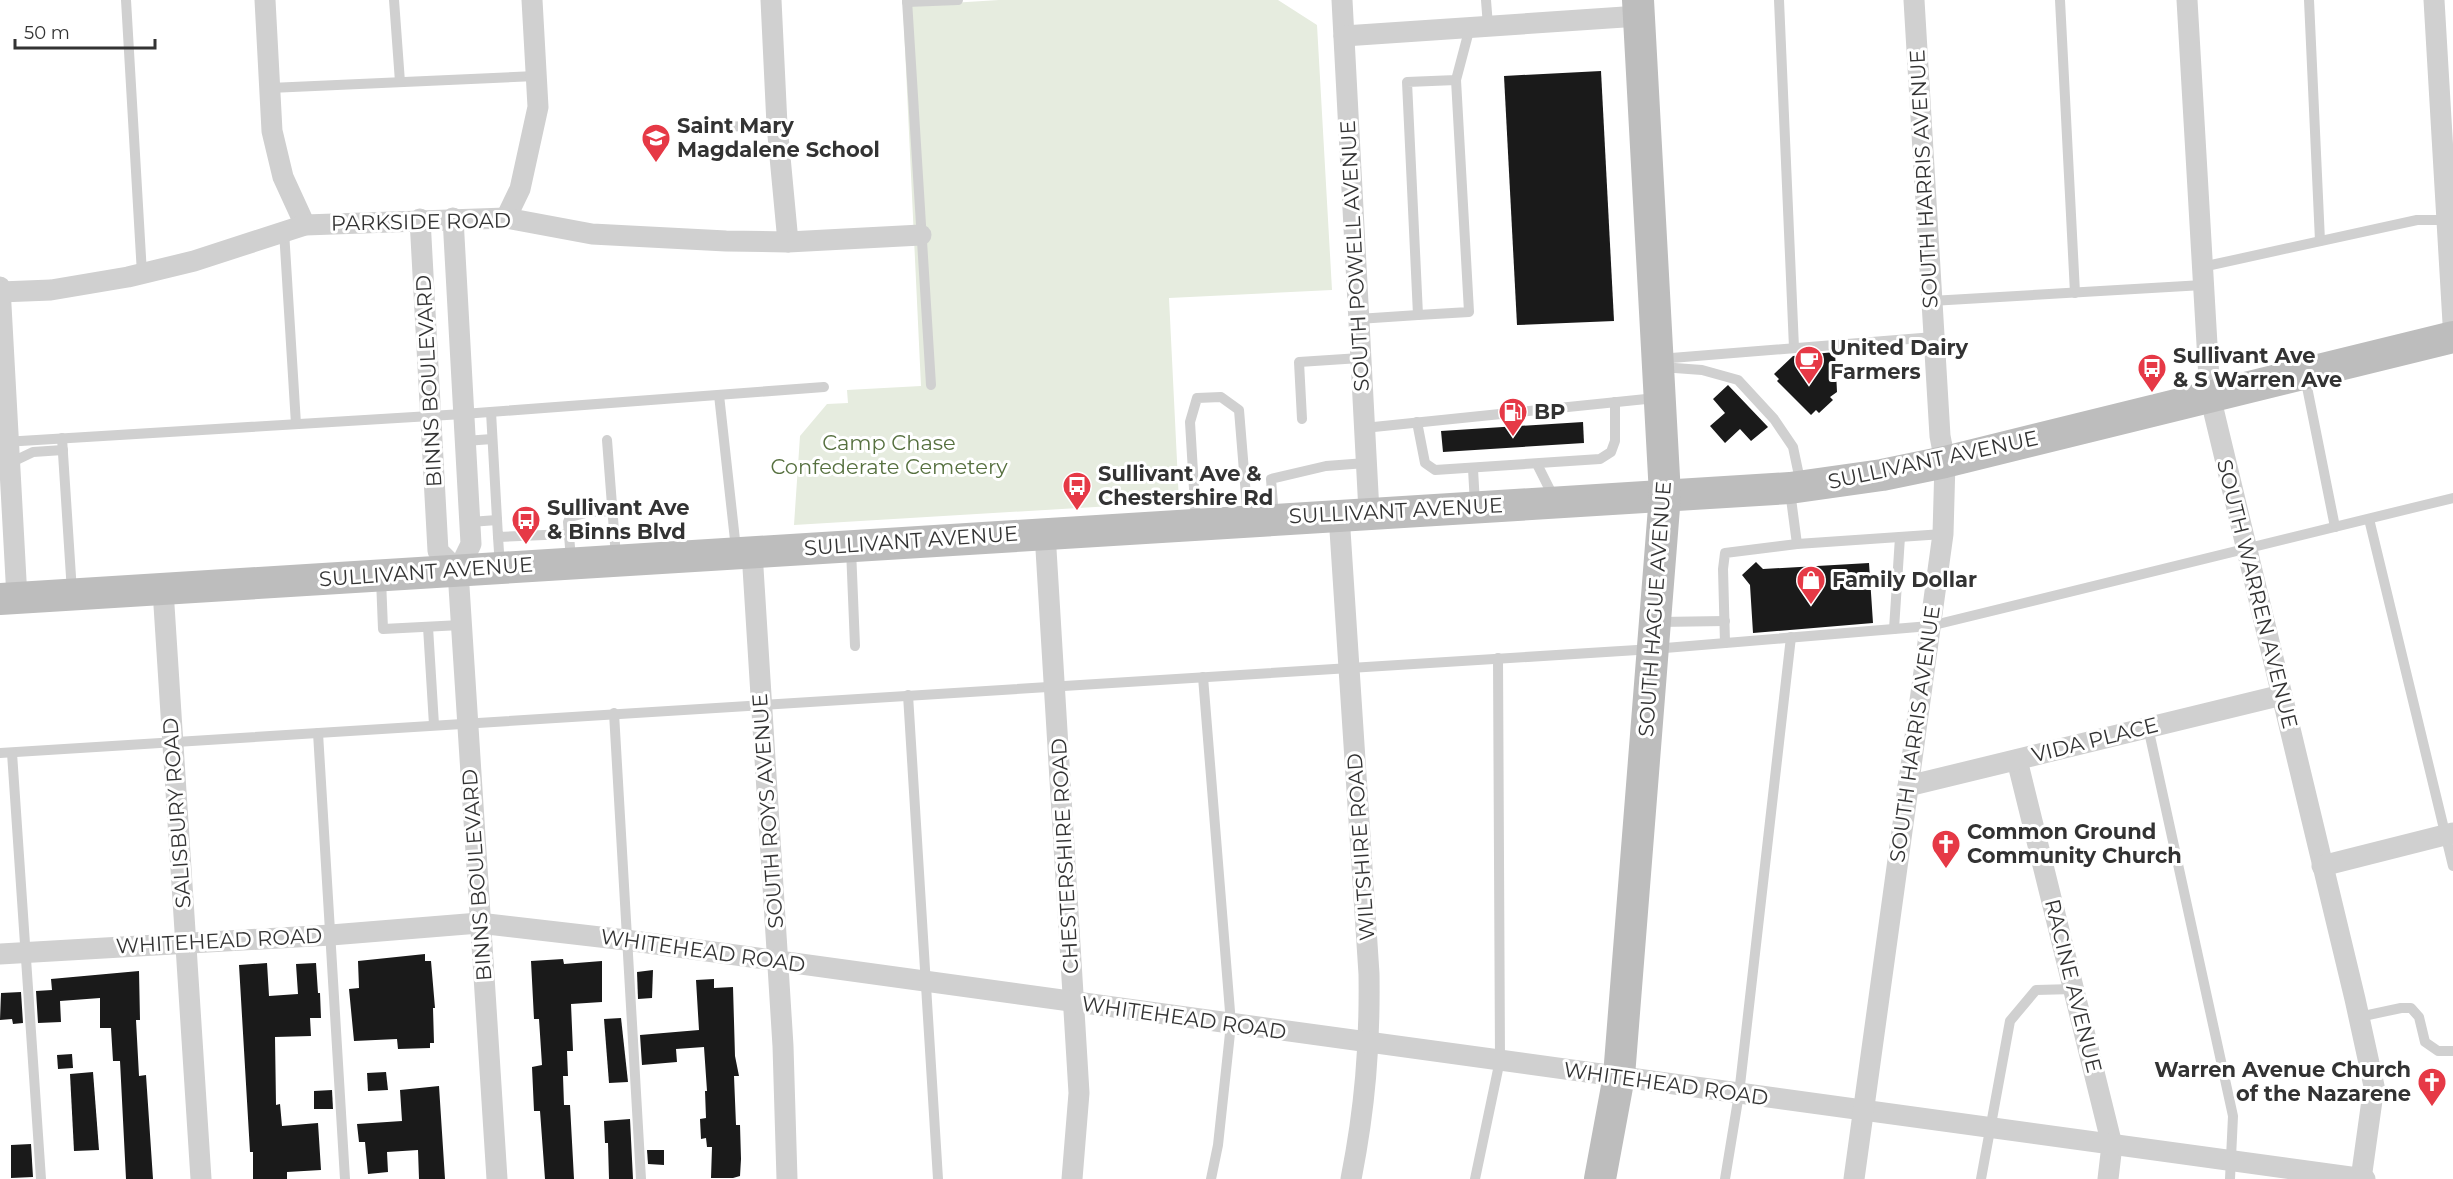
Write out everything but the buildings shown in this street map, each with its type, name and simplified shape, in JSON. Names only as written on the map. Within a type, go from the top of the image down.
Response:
[{"type":"main road","name":"SOUTH HAGUE AVENUE","points":[[1600,1179],[1619,1076],[1665,495],[1638,8]]},
{"type":"main road","name":"SULLIVANT AVENUE","points":[[8,599],[458,571],[499,552],[550,550],[616,560],[1796,487],[1882,476],[1945,462],[2453,337]]},
{"type":"street","points":[[265,0],[276,154],[305,225]]},
{"type":"street","points":[[506,218],[520,189],[538,107],[532,0]]},
{"type":"street","points":[[771,0],[777,125],[788,242]]},
{"type":"street","name":"SOUTH POWELL AVENUE","points":[[1342,0],[1366,463],[1354,514]]},
{"type":"street","name":"SOUTH HARRIS AVENUE","points":[[1854,1179],[1943,534],[1945,462],[1940,436],[1914,0]]},
{"type":"street","name":"SOUTH WARREN AVENUE","points":[[2187,0],[2210,396],[2374,1086],[2363,1179]]},
{"type":"street","points":[[2434,0],[2449,192],[2447,220],[2453,323]]},
{"type":"street","points":[[1344,36],[1479,27],[1638,8]]},
{"type":"street","name":"BINNS BOULEVARD","points":[[453,218],[471,544],[458,571],[497,1179]]},
{"type":"street","name":"PARKSIDE ROAD","points":[[0,292],[51,290],[142,274],[194,261],[305,225],[420,219],[506,218],[592,234],[788,242],[921,235]]},
{"type":"street","name":"BINNS BOULEVARD","points":[[420,219],[438,550],[458,571]]},
{"type":"street","points":[[0,287],[4,442],[10,463],[8,599]]},
{"type":"street","name":"WILTSHIRE ROAD","points":[[1351,1179],[1360,1133],[1370,1043],[1369,974],[1350,668],[1354,514]]},
{"type":"street","name":"CHESTERSHIRE ROAD","points":[[1045,532],[1079,1093],[1072,1179]]},
{"type":"street","name":"SOUTH ROYS AVENUE","points":[[744,552],[761,703],[783,1046],[787,1179]]},
{"type":"street","name":"SALISBURY ROAD","points":[[164,590],[201,1179]]},
{"type":"street","name":"VIDA PLACE","points":[[1908,786],[2282,695]]},
{"type":"street","name":"RACINE AVENUE","points":[[2018,760],[2112,1145],[2108,1179]]},
{"type":"street","points":[[2322,866],[2449,834]]},
{"type":"street","name":"WHITEHEAD ROAD","points":[[0,954],[186,944],[479,923],[626,940],[2112,1145],[2231,1171],[2363,1179]]},
{"type":"lane","points":[[126,0],[142,274]]},
{"type":"lane","points":[[394,0],[400,82]]},
{"type":"lane","points":[[930,385],[907,1],[957,0]]},
{"type":"lane","points":[[1358,319],[1469,312],[1456,80],[1479,27],[1486,0]]},
{"type":"lane","points":[[1779,0],[1794,348]]},
{"type":"lane","points":[[2060,0],[2075,293]]},
{"type":"lane","points":[[2309,0],[2320,241]]},
{"type":"lane","points":[[270,88],[536,76]]},
{"type":"lane","points":[[1418,315],[1407,82],[1456,80]]},
{"type":"lane","points":[[716,127],[777,125]]},
{"type":"lane","points":[[1931,301],[2075,293],[2203,276],[2320,241],[2417,220],[2447,220]]},
{"type":"lane","points":[[284,231],[296,424]]},
{"type":"lane","points":[[1658,363],[1794,348],[1934,337]]},
{"type":"lane","points":[[1302,419],[1299,362],[1360,358]]},
{"type":"lane","points":[[1658,363],[1702,370],[1738,380],[1774,419],[1793,447],[1797,544]]},
{"type":"lane","points":[[2304,373],[2335,527]]},
{"type":"lane","points":[[4,442],[463,414],[824,387]]},
{"type":"lane","points":[[719,395],[744,552]]},
{"type":"lane","points":[[1196,523],[1190,422],[1197,398],[1221,397],[1239,410],[1261,519]]},
{"type":"lane","points":[[1364,428],[1660,398]]},
{"type":"lane","points":[[1418,423],[1425,463],[1435,470],[1600,459],[1611,452],[1615,441],[1614,402]]},
{"type":"lane","points":[[490,412],[499,552]]},
{"type":"lane","points":[[62,438],[72,595]]},
{"type":"lane","points":[[465,441],[492,439]]},
{"type":"lane","points":[[606,440],[616,560]]},
{"type":"lane","points":[[10,463],[33,452],[63,450]]},
{"type":"lane","points":[[1261,519],[1271,479],[1326,466],[1366,463]]},
{"type":"lane","points":[[1537,464],[1556,502]]},
{"type":"lane","points":[[1473,469],[1475,506]]},
{"type":"lane","points":[[1654,635],[1725,643],[1930,626],[2453,498]]},
{"type":"lane","points":[[550,550],[570,517],[590,512],[612,511]]},
{"type":"lane","points":[[2369,519],[2449,834],[2453,866]]},
{"type":"lane","points":[[470,522],[497,520]]},
{"type":"lane","points":[[1725,643],[1723,569],[1725,553],[1731,550],[1943,534]]},
{"type":"lane","points":[[1894,629],[1900,537]]},
{"type":"lane","points":[[851,545],[855,646]]},
{"type":"lane","points":[[381,576],[383,629],[461,625]]},
{"type":"lane","points":[[0,753],[1498,658],[1654,635],[1725,621]]},
{"type":"lane","points":[[428,627],[434,725]]},
{"type":"lane","points":[[1725,1179],[1739,1095],[1791,637]]},
{"type":"lane","points":[[1475,1179],[1500,1060],[1498,658]]},
{"type":"lane","points":[[1203,677],[1231,1023],[1218,1145],[1210,1179]]},
{"type":"lane","points":[[908,695],[938,1179]]},
{"type":"lane","points":[[614,713],[641,1179]]},
{"type":"lane","points":[[2148,727],[2233,1116],[2231,1171]]},
{"type":"lane","points":[[318,733],[345,1179]]},
{"type":"lane","points":[[12,753],[41,1179]]},
{"type":"lane","points":[[1981,1179],[1988,1128],[2010,1021],[2036,990],[2074,989]]},
{"type":"lane","points":[[2359,1017],[2411,1008],[2419,1017],[2425,1042],[2438,1051],[2453,1052]]},
{"type":"green space","name":"Camp Chase Confederate Cemetery","points":[[999,0],[1278,0],[1317,25],[1332,290],[1169,298],[1179,502],[794,525],[800,436],[827,404],[848,403],[847,390],[921,386],[903,6]]},
{"type":"place","name":"Saint Mary Magdalene School","points":[[656,164]]},
{"type":"place","name":"United Dairy Farmers","points":[[1809,386]]},
{"type":"place","name":"Sullivant Ave & S Warren Ave","points":[[2152,394]]},
{"type":"place","name":"BP","points":[[1513,438]]},
{"type":"place","name":"Sullivant Ave & Chestershire Rd","points":[[1077,512]]},
{"type":"place","name":"Sullivant Ave & Binns Blvd","points":[[526,546]]},
{"type":"place","name":"Family Dollar","points":[[1811,606]]},
{"type":"place","name":"Common Ground Community Church","points":[[1946,870]]},
{"type":"place","name":"Warren Avenue Church of the Nazarene","points":[[2432,1108]]}]
